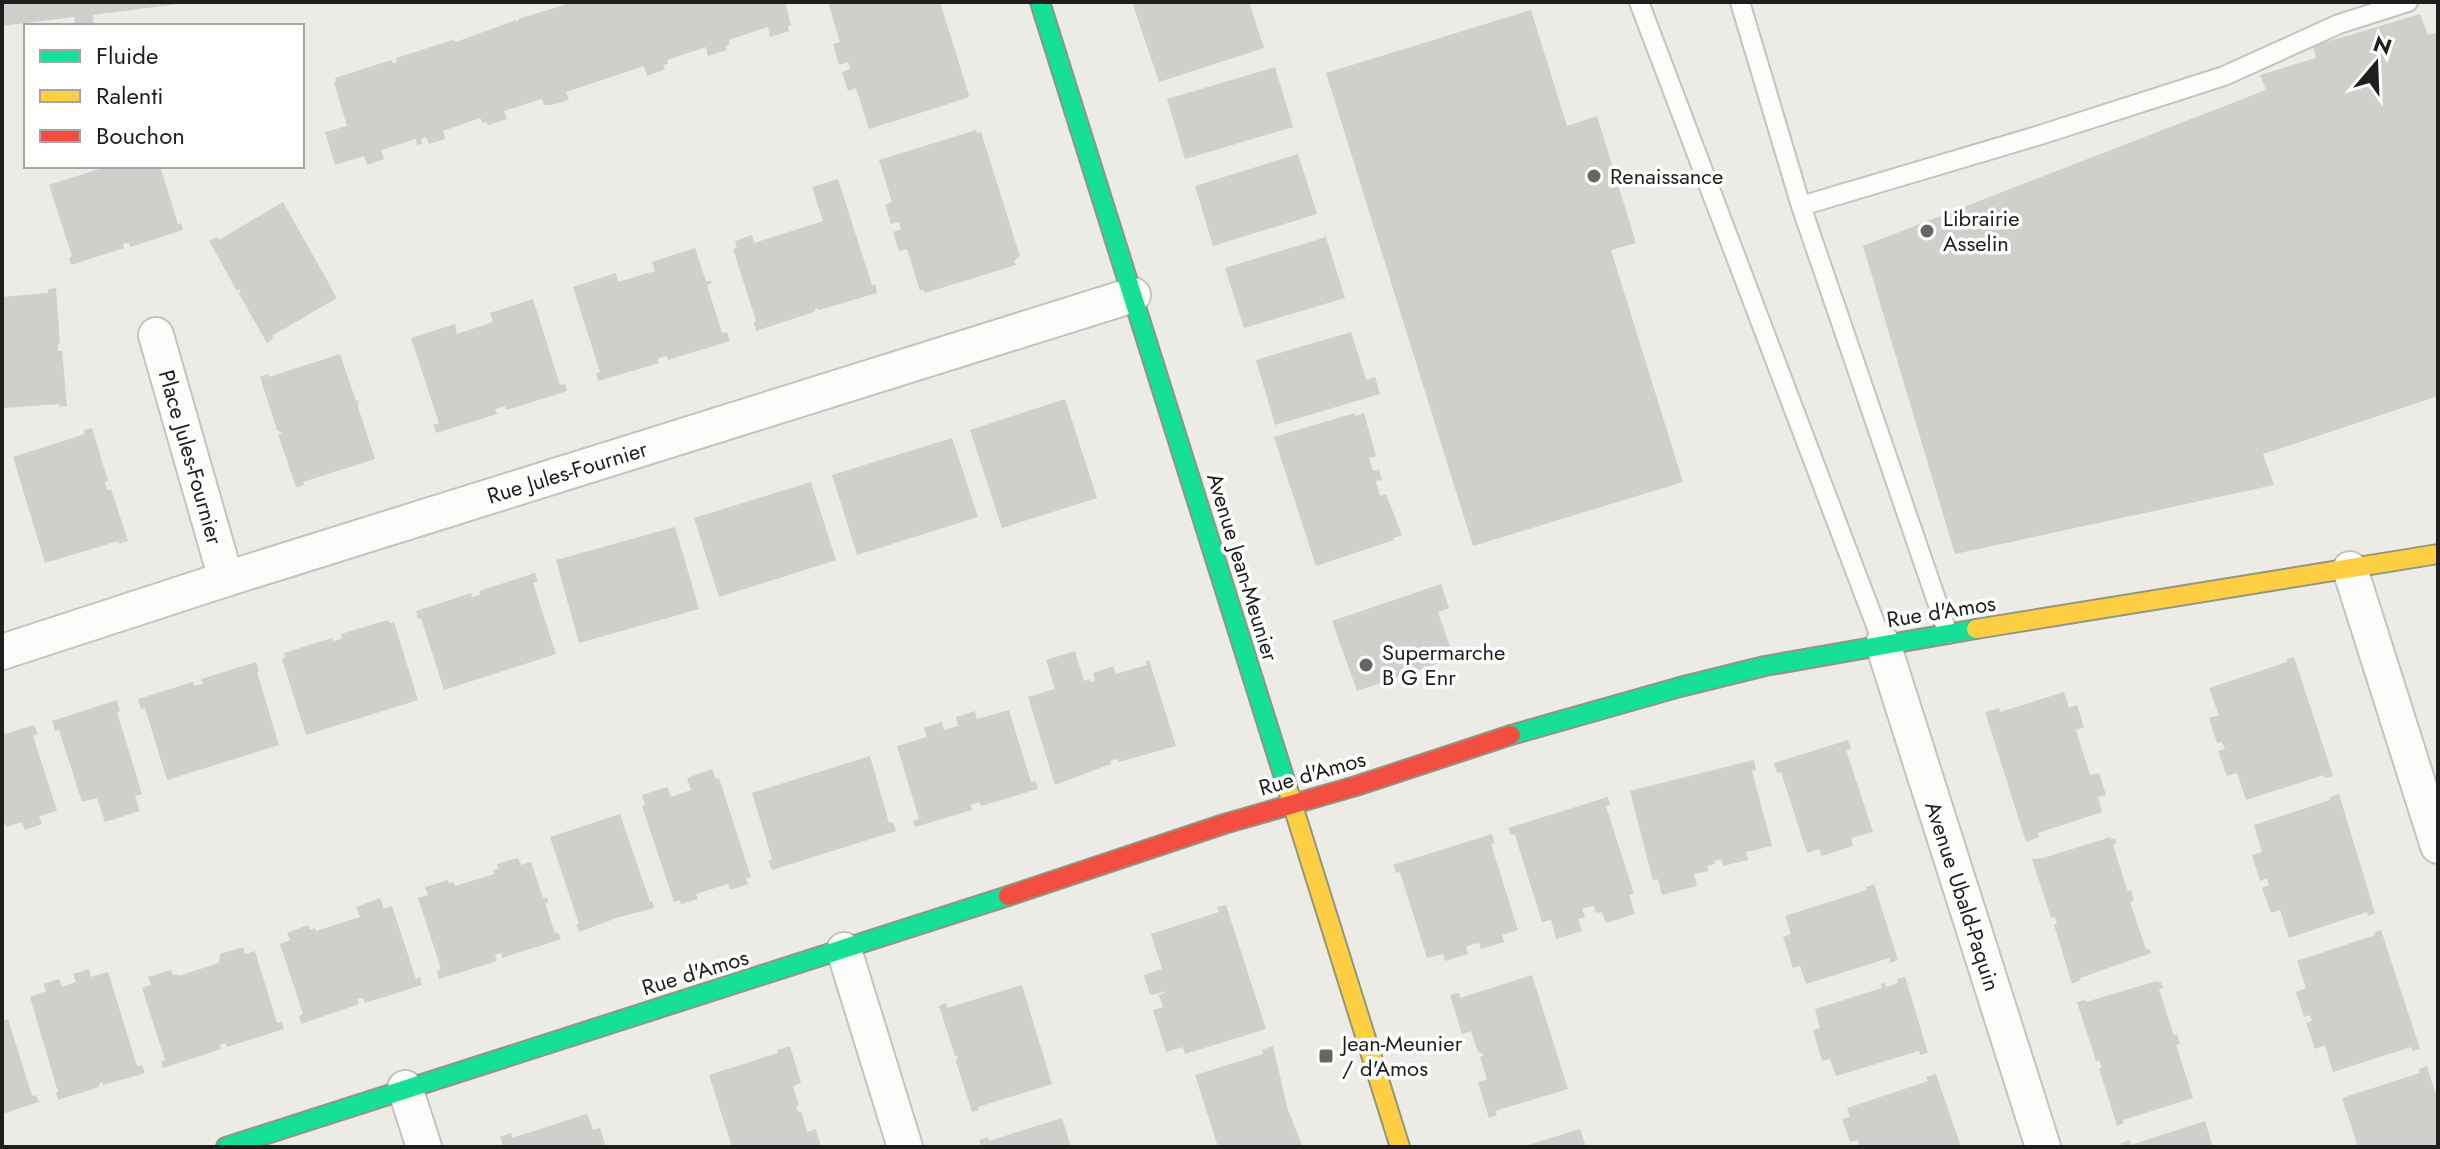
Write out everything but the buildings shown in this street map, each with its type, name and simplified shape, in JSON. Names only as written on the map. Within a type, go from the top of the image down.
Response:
[{"type":"street","name":"Avenue Jean-Meunier","points":[[1040,2],[1400,1147]]},
{"type":"street","name":"Rue Jules-Fournier","points":[[2,652],[1133,295]]},
{"type":"street","name":"Place Jules-Fournier","points":[[156,335],[226,579]]},
{"type":"street","name":"Rue d'Amos","points":[[226,1147],[844,950],[1224,824],[1511,735],[1680,687],[1765,666],[1883,644],[2438,554]]},
{"type":"street","points":[[2350,569],[2438,846]]},
{"type":"street","name":"Avenue Ubald-Paquin","points":[[1883,644],[2043,1147]]},
{"type":"street","points":[[844,950],[905,1147]]},
{"type":"street","points":[[405,1088],[424,1147]]},
{"type":"lane","points":[[1639,2],[1883,644]]},
{"type":"lane","points":[[1740,2],[1801,206],[1948,634]]},
{"type":"lane","points":[[1801,206],[2224,76],[2339,24],[2408,2]]},
{"type":"traffic: fast","points":[[1040,2],[1288,790]]},
{"type":"traffic: fast","points":[[1511,735],[1765,666],[1976,629]]},
{"type":"traffic: fast","points":[[226,1147],[1008,896]]},
{"type":"traffic: slow","points":[[1976,629],[2438,554]]},
{"type":"traffic: slow","points":[[1288,790],[1400,1147]]},
{"type":"traffic: jam","points":[[1008,896],[1224,824],[1356,786],[1511,735]]},
{"type":"place","name":"Renaissance","points":[[1594,176]]},
{"type":"place","name":"Librairie Asselin","points":[[1927,231]]},
{"type":"place","name":"Supermarche B G Enr","points":[[1366,665]]},
{"type":"place","name":"Jean-Meunier / d'Amos","points":[[1326,1056]]}]
